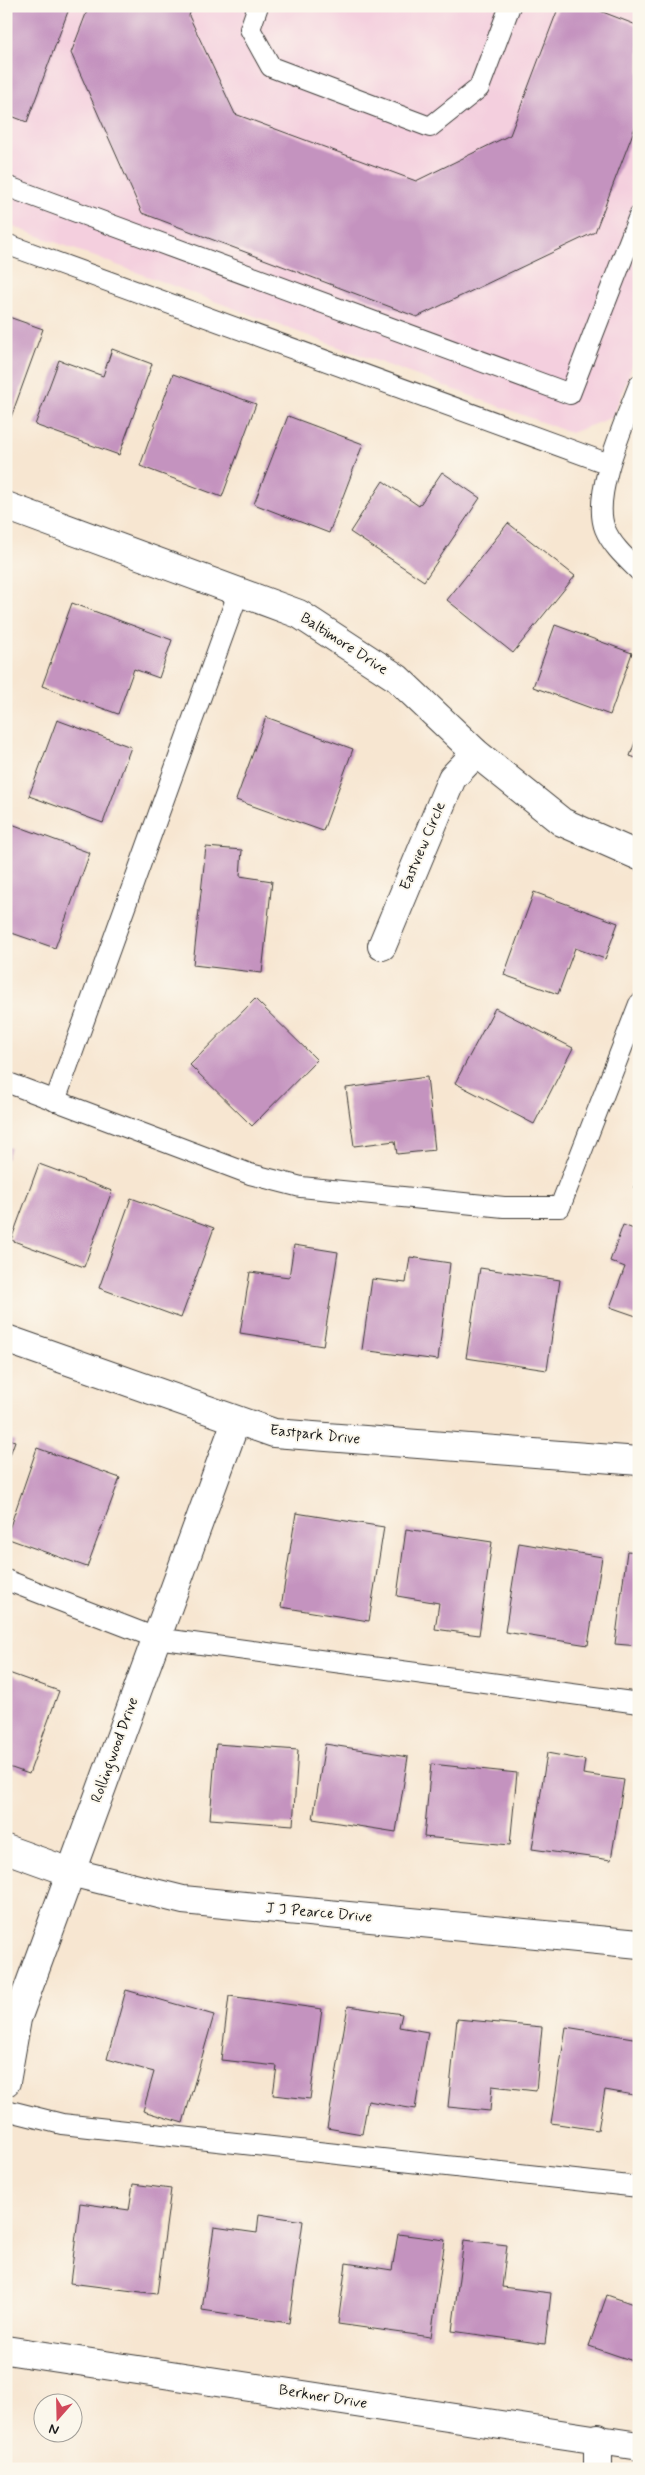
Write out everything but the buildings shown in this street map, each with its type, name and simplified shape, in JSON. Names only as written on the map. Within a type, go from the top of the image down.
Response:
[{"type":"street","name":"Baltimore Drive","points":[[6,506],[299,614],[397,678],[476,753],[562,822],[639,856]]},
{"type":"street","name":"Eastview Circle","points":[[382,946],[452,778],[476,753]]},
{"type":"street","name":"Eastpark Drive","points":[[6,1339],[274,1434],[639,1461]]},
{"type":"street","name":"Rollingwood Drive","points":[[6,2082],[17,2019],[236,1421]]},
{"type":"street","name":"J J Pearce Drive","points":[[6,1849],[70,1872],[182,1900],[639,1944]]},
{"type":"street","name":"Berkner Drive","points":[[6,2350],[598,2438],[639,2446]]},
{"type":"street","points":[[598,2438],[598,2469]]},
{"type":"lane","points":[[258,6],[250,29],[271,67],[430,128],[479,88],[510,6]]},
{"type":"lane","points":[[6,186],[570,394],[639,216]]},
{"type":"lane","points":[[6,244],[609,464]]},
{"type":"lane","points":[[639,385],[609,464],[602,497],[605,529],[619,551],[639,571]]},
{"type":"lane","points":[[55,1101],[238,591]]},
{"type":"lane","points":[[6,1082],[250,1174],[300,1187],[504,1206],[560,1207],[639,1004]]},
{"type":"lane","points":[[6,1580],[156,1638],[639,1703]]},
{"type":"lane","points":[[6,2110],[62,2124],[639,2187]]},
{"type":"shaded area","points":[[6,6],[639,6],[639,348],[613,417],[571,433],[6,224]]}]
